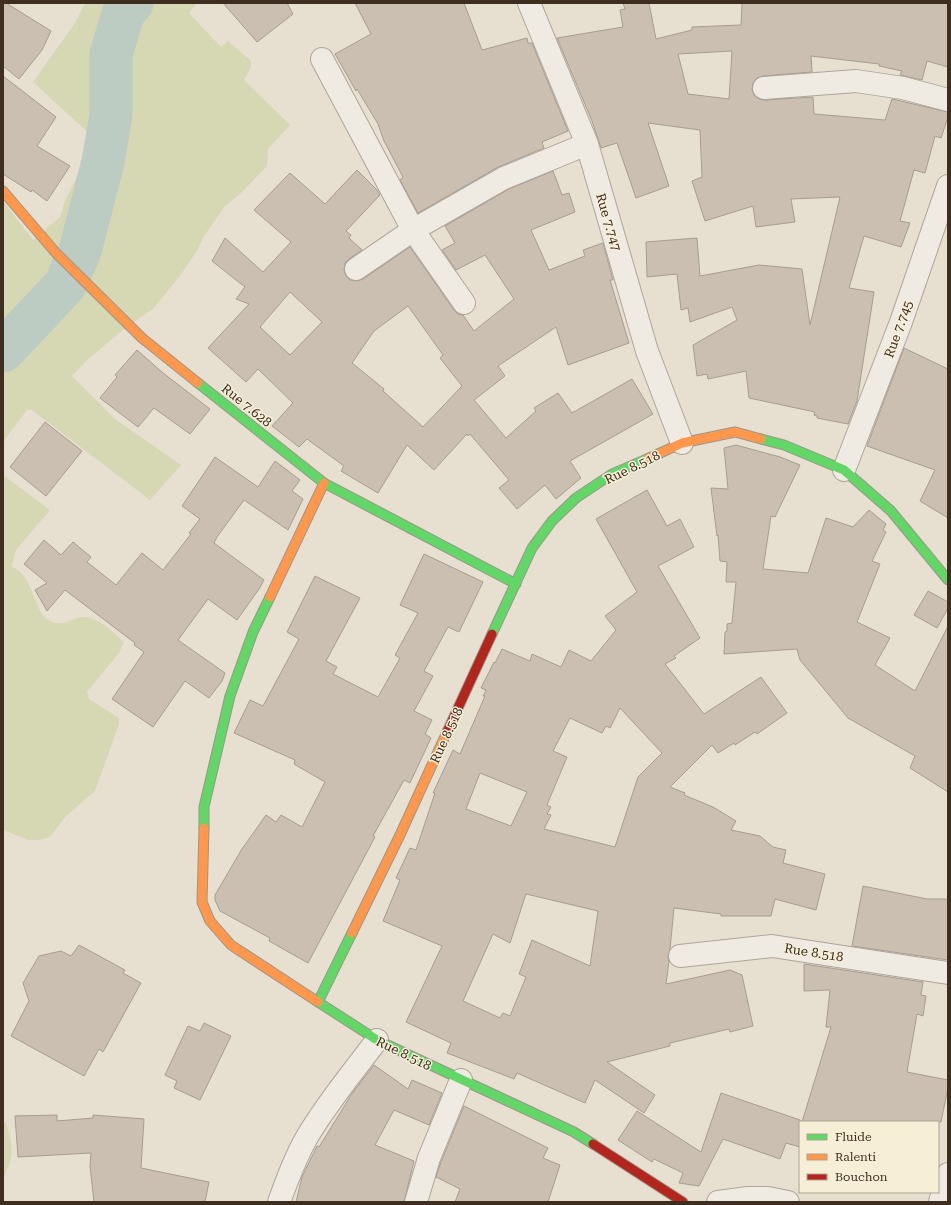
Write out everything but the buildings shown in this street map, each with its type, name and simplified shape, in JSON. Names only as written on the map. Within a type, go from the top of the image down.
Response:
[{"type":"street","name":"Rue 7.747","points":[[529,3],[587,144],[647,351],[682,443]]},
{"type":"street","points":[[322,59],[414,230],[464,303]]},
{"type":"street","points":[[764,88],[856,81],[903,88],[948,100]]},
{"type":"street","points":[[356,269],[414,230],[504,178],[587,144]]},
{"type":"street","name":"Rue 7.745","points":[[844,470],[901,322],[948,186]]},
{"type":"street","name":"Rue 7.628","points":[[3,191],[56,253],[142,338],[324,483],[516,584]]},
{"type":"street","name":"Rue 8.518","points":[[683,1202],[574,1132],[377,1040],[318,1002],[400,835],[532,548],[552,521],[576,498],[612,474],[682,443],[735,432],[784,445],[844,470],[891,511],[948,580]]},
{"type":"street","points":[[318,1002],[230,945],[210,921],[202,902],[204,807],[230,696],[252,632],[324,483]]},
{"type":"street","name":"Rue 8.518","points":[[680,956],[772,946],[948,973]]},
{"type":"street","points":[[279,1202],[294,1161],[307,1136],[377,1040]]},
{"type":"street","points":[[416,1202],[429,1158],[461,1080]]},
{"type":"street","points":[[940,1202],[948,1174]]},
{"type":"street","points":[[718,1202],[748,1198],[768,1198],[788,1202]]},
{"type":"green space","points":[[85,3],[197,3],[189,13],[221,47],[228,41],[251,61],[251,67],[244,80],[290,125],[268,149],[267,166],[241,193],[225,206],[204,236],[197,251],[179,277],[153,309],[113,338],[87,360],[72,376],[115,419],[181,465],[150,500],[32,410],[27,410],[3,442],[3,201],[33,240],[60,217],[65,201],[95,139],[33,82],[75,23]]},
{"type":"green space","points":[[3,475],[50,510],[16,550],[12,565],[12,567],[19,571],[29,584],[42,614],[52,622],[57,623],[82,617],[94,619],[124,642],[119,653],[87,692],[89,699],[119,718],[119,724],[95,791],[66,816],[50,837],[39,840],[28,840],[3,830]]},
{"type":"green space","points":[[3,1122],[6,1123],[9,1132],[12,1152],[3,1180]]},
{"type":"waterway","points":[[3,351],[65,285],[80,251],[103,162],[111,115],[111,54],[123,14],[132,3]]},
{"type":"traffic: fast","points":[[198,383],[324,483],[516,584]]},
{"type":"traffic: fast","points":[[761,439],[784,445],[844,470],[891,511],[948,580]]},
{"type":"traffic: fast","points":[[492,634],[532,548],[552,521],[576,498],[612,474],[647,459]]},
{"type":"traffic: fast","points":[[204,828],[204,807],[230,696],[253,632],[270,597]]},
{"type":"traffic: fast","points":[[352,933],[318,1002],[377,1040],[574,1132],[593,1144]]},
{"type":"traffic: slow","points":[[3,191],[56,253],[142,338],[198,383]]},
{"type":"traffic: slow","points":[[647,459],[682,443],[735,432],[761,439]]},
{"type":"traffic: slow","points":[[270,597],[324,483]]},
{"type":"traffic: slow","points":[[352,933],[400,835],[447,732]]},
{"type":"traffic: slow","points":[[204,828],[202,902],[210,921],[231,945],[318,1002]]},
{"type":"traffic: jam","points":[[447,732],[492,634]]},
{"type":"traffic: jam","points":[[593,1144],[683,1202]]}]
